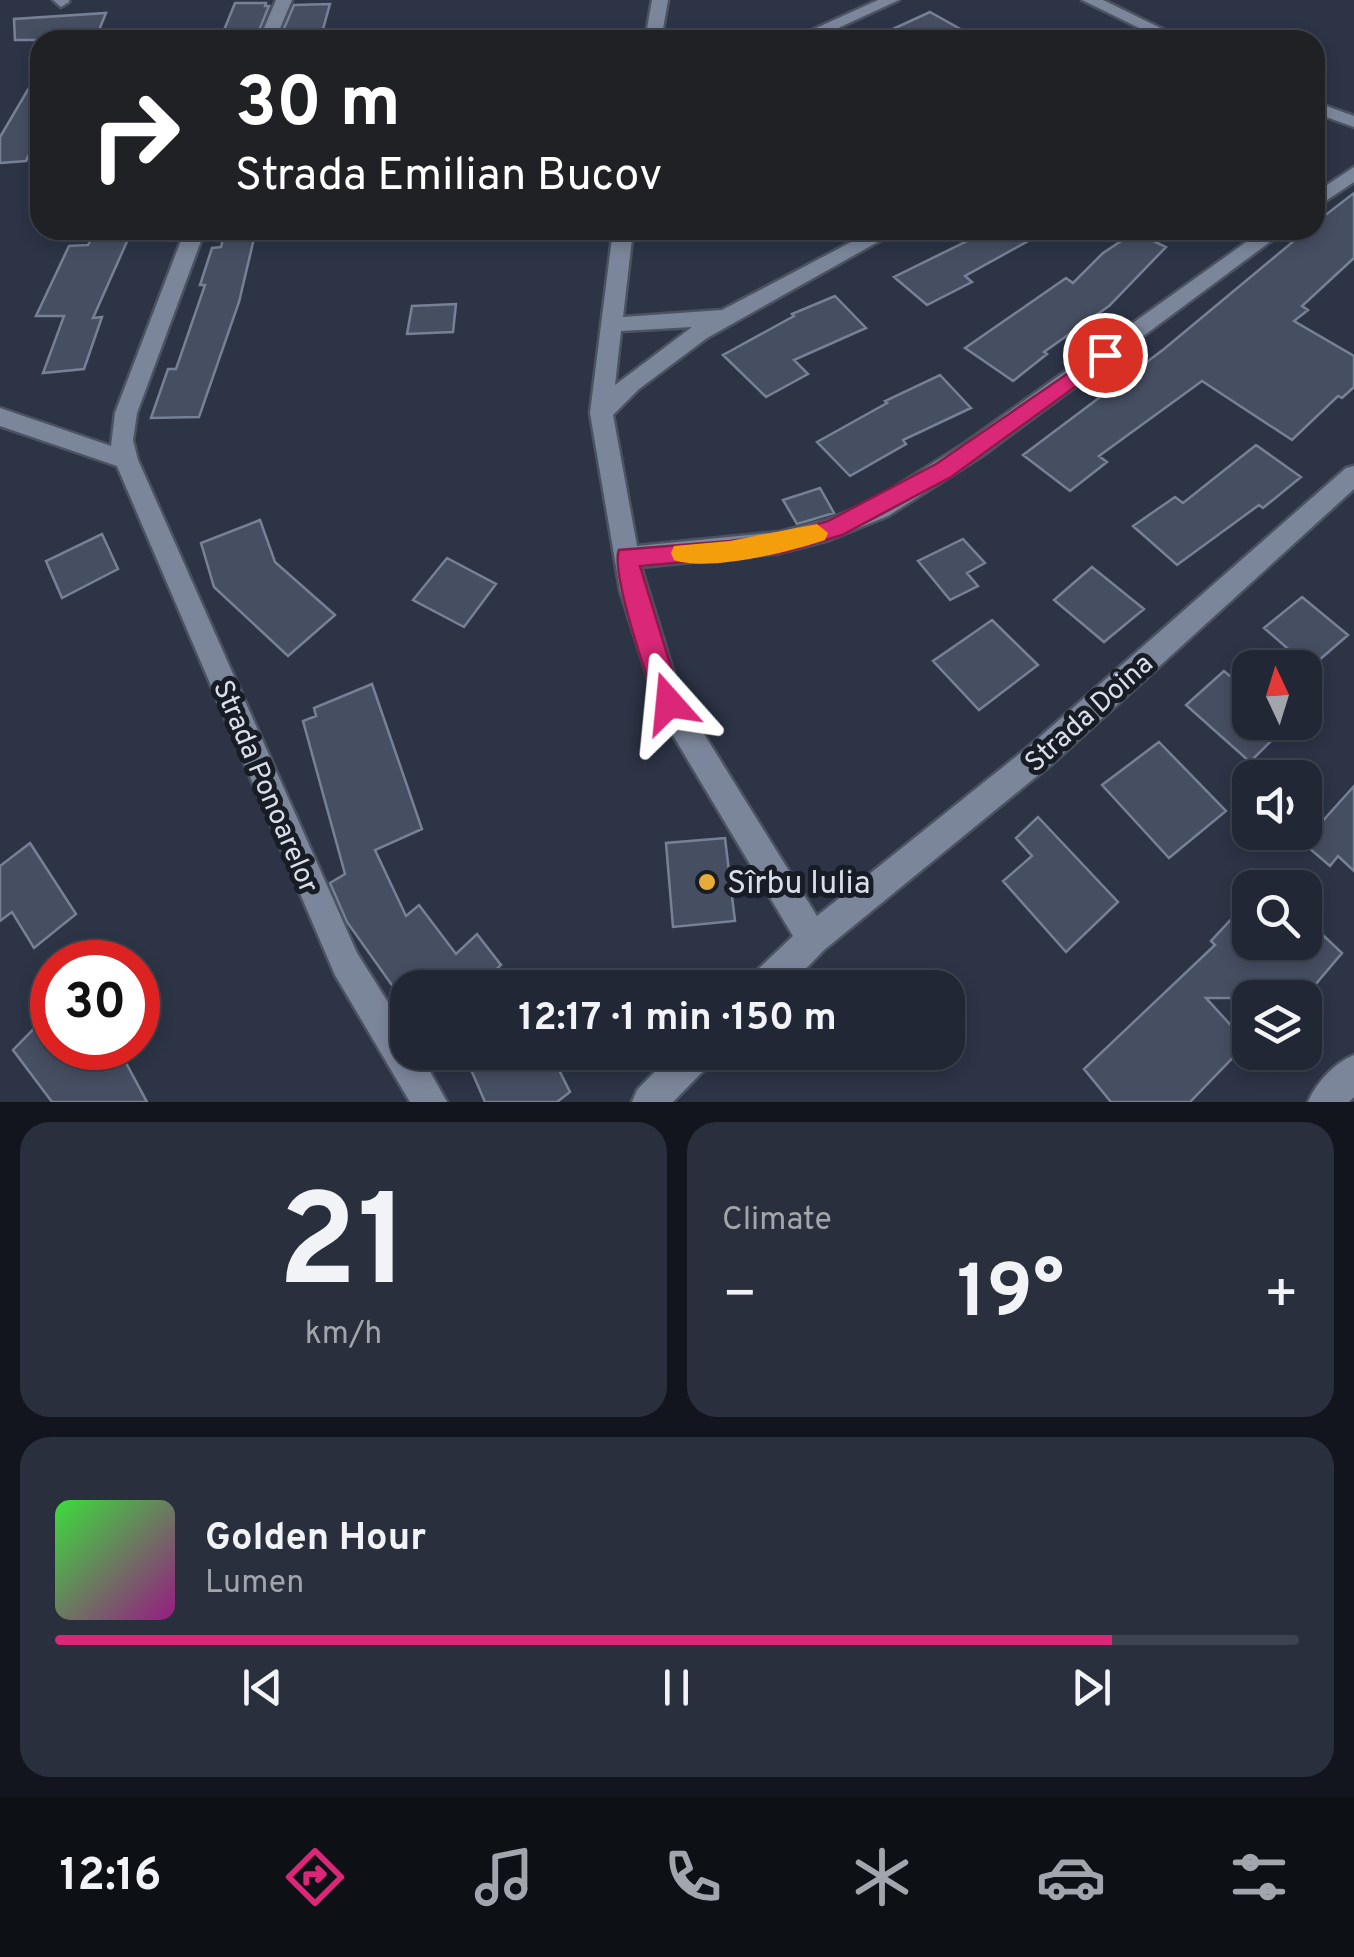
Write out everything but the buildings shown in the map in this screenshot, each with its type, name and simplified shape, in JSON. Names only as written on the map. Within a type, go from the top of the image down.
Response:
[{"type":"street","points":[[271,30],[284,0]]},
{"type":"street","points":[[654,30],[660,0]]},
{"type":"street","points":[[822,30],[892,0]]},
{"type":"street","points":[[1090,0],[1156,30]]},
{"type":"street","points":[[1325,111],[1354,122]]},
{"type":"street","points":[[1325,195],[1354,174]]},
{"type":"street","name":"Strada Ponoarelor","points":[[190,240],[122,429],[126,460],[346,964],[430,1102]]},
{"type":"street","points":[[622,240],[601,413],[633,590],[669,703],[813,938]]},
{"type":"street","points":[[601,413],[631,380],[668,351],[871,240]]},
{"type":"street","points":[[627,557],[730,551],[782,543],[834,528],[876,509],[944,470],[1262,240]]},
{"type":"street","points":[[610,324],[688,322],[752,306]]},
{"type":"street","points":[[0,418],[126,460]]},
{"type":"street","name":"Strada Doina","points":[[781,970],[813,938],[1043,753],[1354,475]]},
{"type":"street","points":[[648,1102],[680,1070]]},
{"type":"street","points":[[1325,1102],[1354,1072]]},
{"type":"slow traffic","points":[[682,553],[730,551],[817,533]]},
{"type":"place","name":"Sîrbu Iulia","points":[[707,882]]},
{"type":"route","points":[[669,703],[633,590],[627,557],[730,551],[782,543],[834,528],[944,470],[1105,355]]}]
